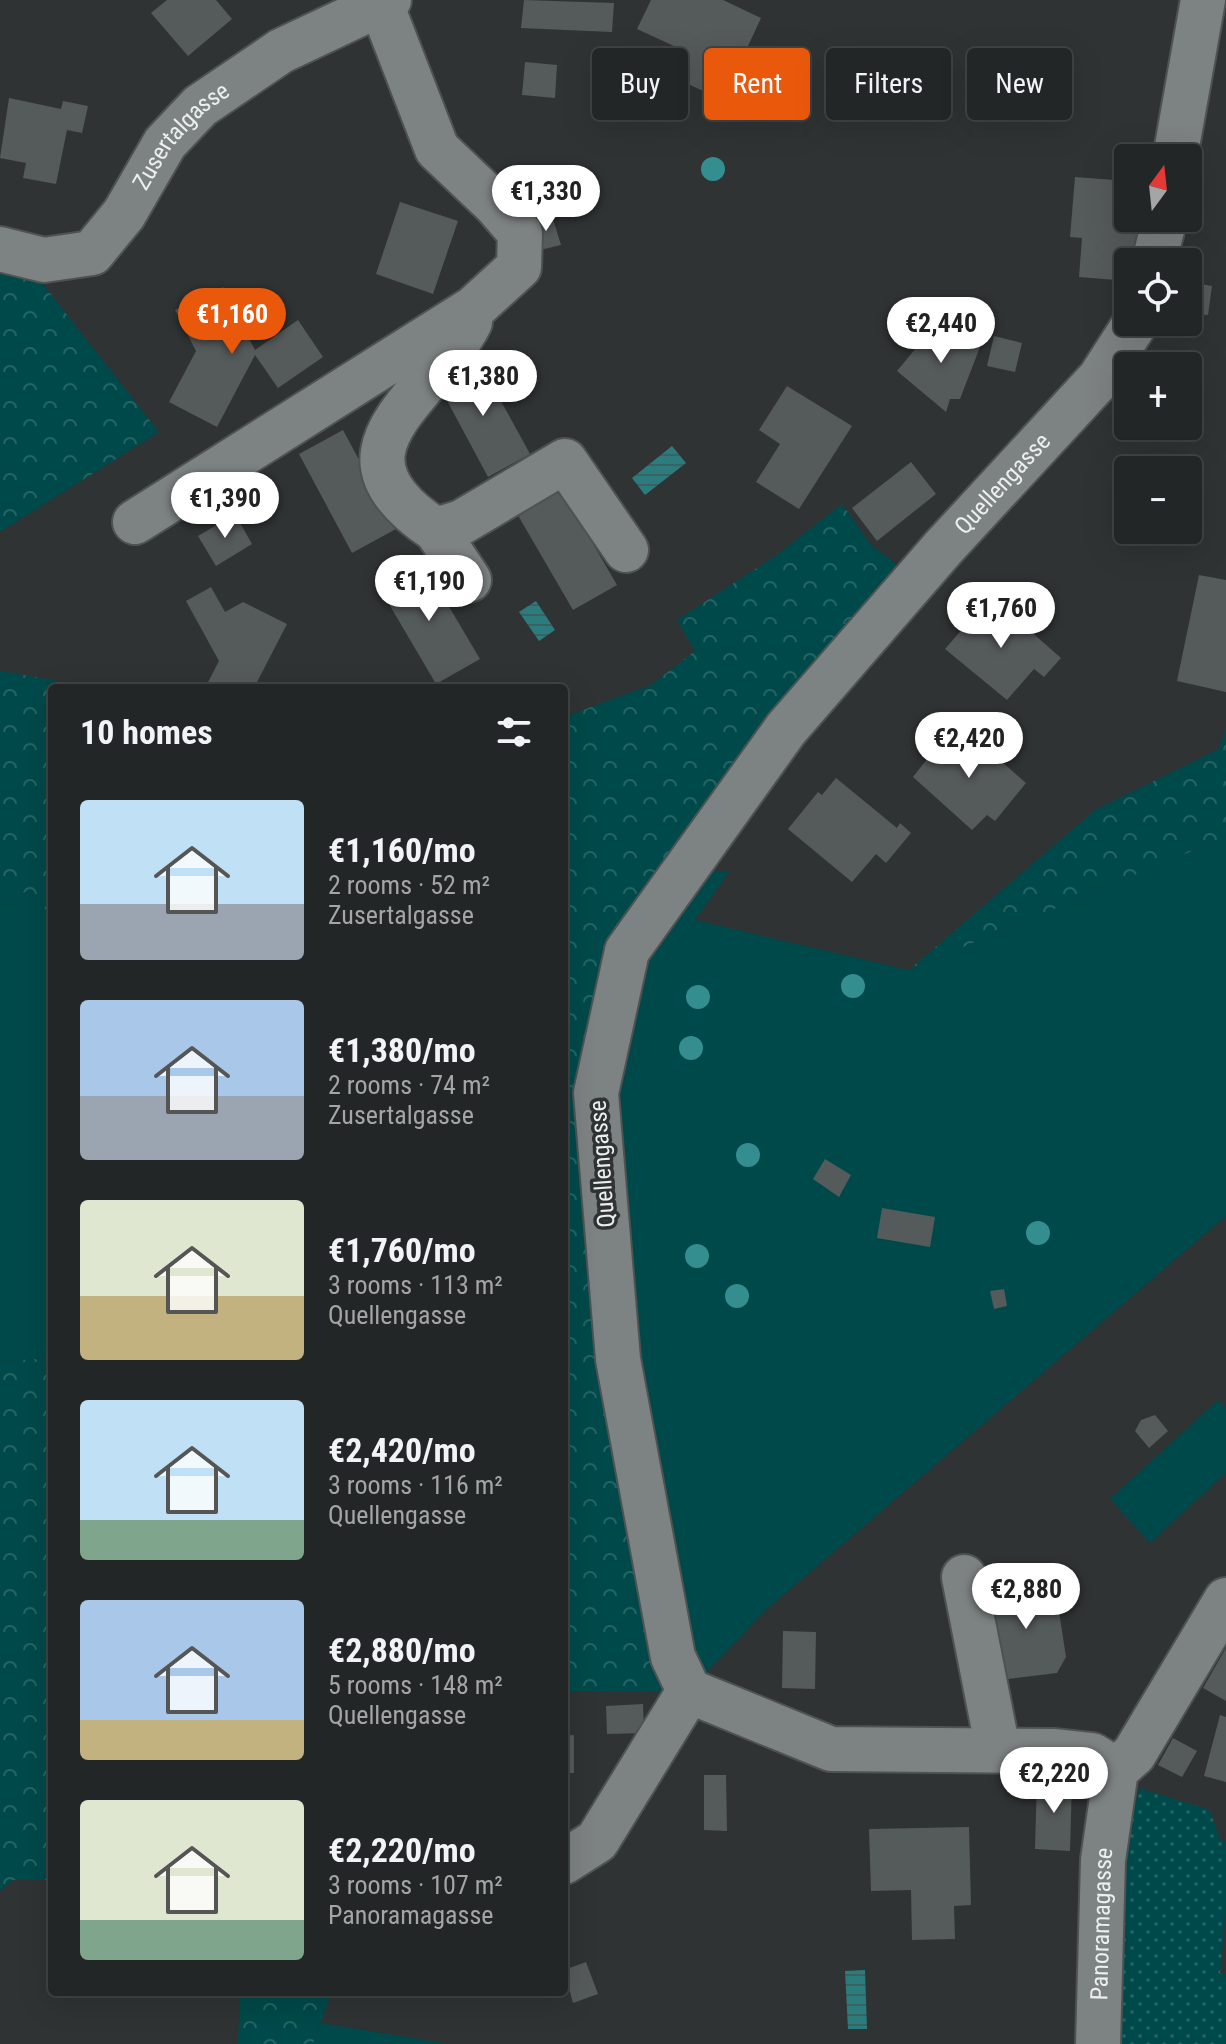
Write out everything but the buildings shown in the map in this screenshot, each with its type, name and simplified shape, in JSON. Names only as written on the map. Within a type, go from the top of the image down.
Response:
[{"type":"street","points":[[1177,144],[1203,0]]},
{"type":"street","name":"Zusertalgasse","points":[[0,249],[44,260],[92,253],[124,214],[165,143],[200,106],[281,51],[385,2],[437,149],[495,204],[520,233],[519,267],[474,308],[135,522]]},
{"type":"street","points":[[469,580],[436,530],[399,502],[385,474],[385,435],[464,335],[474,308]]},
{"type":"street","name":"Quellengasse","points":[[689,1691],[673,1657],[618,1359],[597,1109],[596,1093],[627,951],[786,729],[943,548],[1100,378],[1127,336]]},
{"type":"street","points":[[436,530],[462,522],[565,461],[626,550]]},
{"type":"street","points":[[964,1577],[998,1750]]},
{"type":"street","points":[[568,1859],[597,1841],[689,1691],[831,1749],[998,1750],[1092,1755],[1116,1770],[1134,1754],[1226,1600]]},
{"type":"street","name":"Panoramagasse","points":[[1098,2044],[1103,1860],[1116,1770]]},
{"type":"green space","points":[[0,255],[24,260],[159,432],[0,532]]},
{"type":"green space","points":[[842,504],[871,545],[911,575],[677,861],[668,1691],[568,1691],[568,716],[651,685],[695,651],[677,620],[774,557]]},
{"type":"green space","points":[[0,671],[76,684],[48,684],[48,912],[29,891],[0,901]]},
{"type":"green space","points":[[1226,728],[1226,837],[909,970],[1095,810],[1219,749]]},
{"type":"green space","points":[[1226,837],[1226,1216],[766,1610],[689,1691],[596,1093],[627,951],[686,868],[729,872],[695,920],[909,970]]},
{"type":"green space","points":[[29,891],[48,912],[48,1358],[0,1361],[0,901]]},
{"type":"green space","points":[[48,1358],[48,1880],[13,1880],[0,1891],[0,1361]]},
{"type":"green space","points":[[1218,1400],[1226,1408],[1226,1473],[1150,1543],[1110,1499]]},
{"type":"green space","points":[[1139,1788],[1210,1810],[1220,1840],[1226,1842],[1226,1910],[1220,1973],[1226,1974],[1226,2044],[1119,2044],[1123,1859]]},
{"type":"green space","points":[[240,1996],[331,1996],[313,2044],[238,2044]]},
{"type":"green space","points":[[321,2023],[449,2044],[313,2044]]},
{"type":"shaded area","points":[[672,446],[686,463],[645,495],[632,478]]},
{"type":"shaded area","points":[[536,601],[555,630],[539,641],[519,612]]},
{"type":"shaded area","points":[[865,1970],[867,2029],[848,2029],[845,1971]]}]
